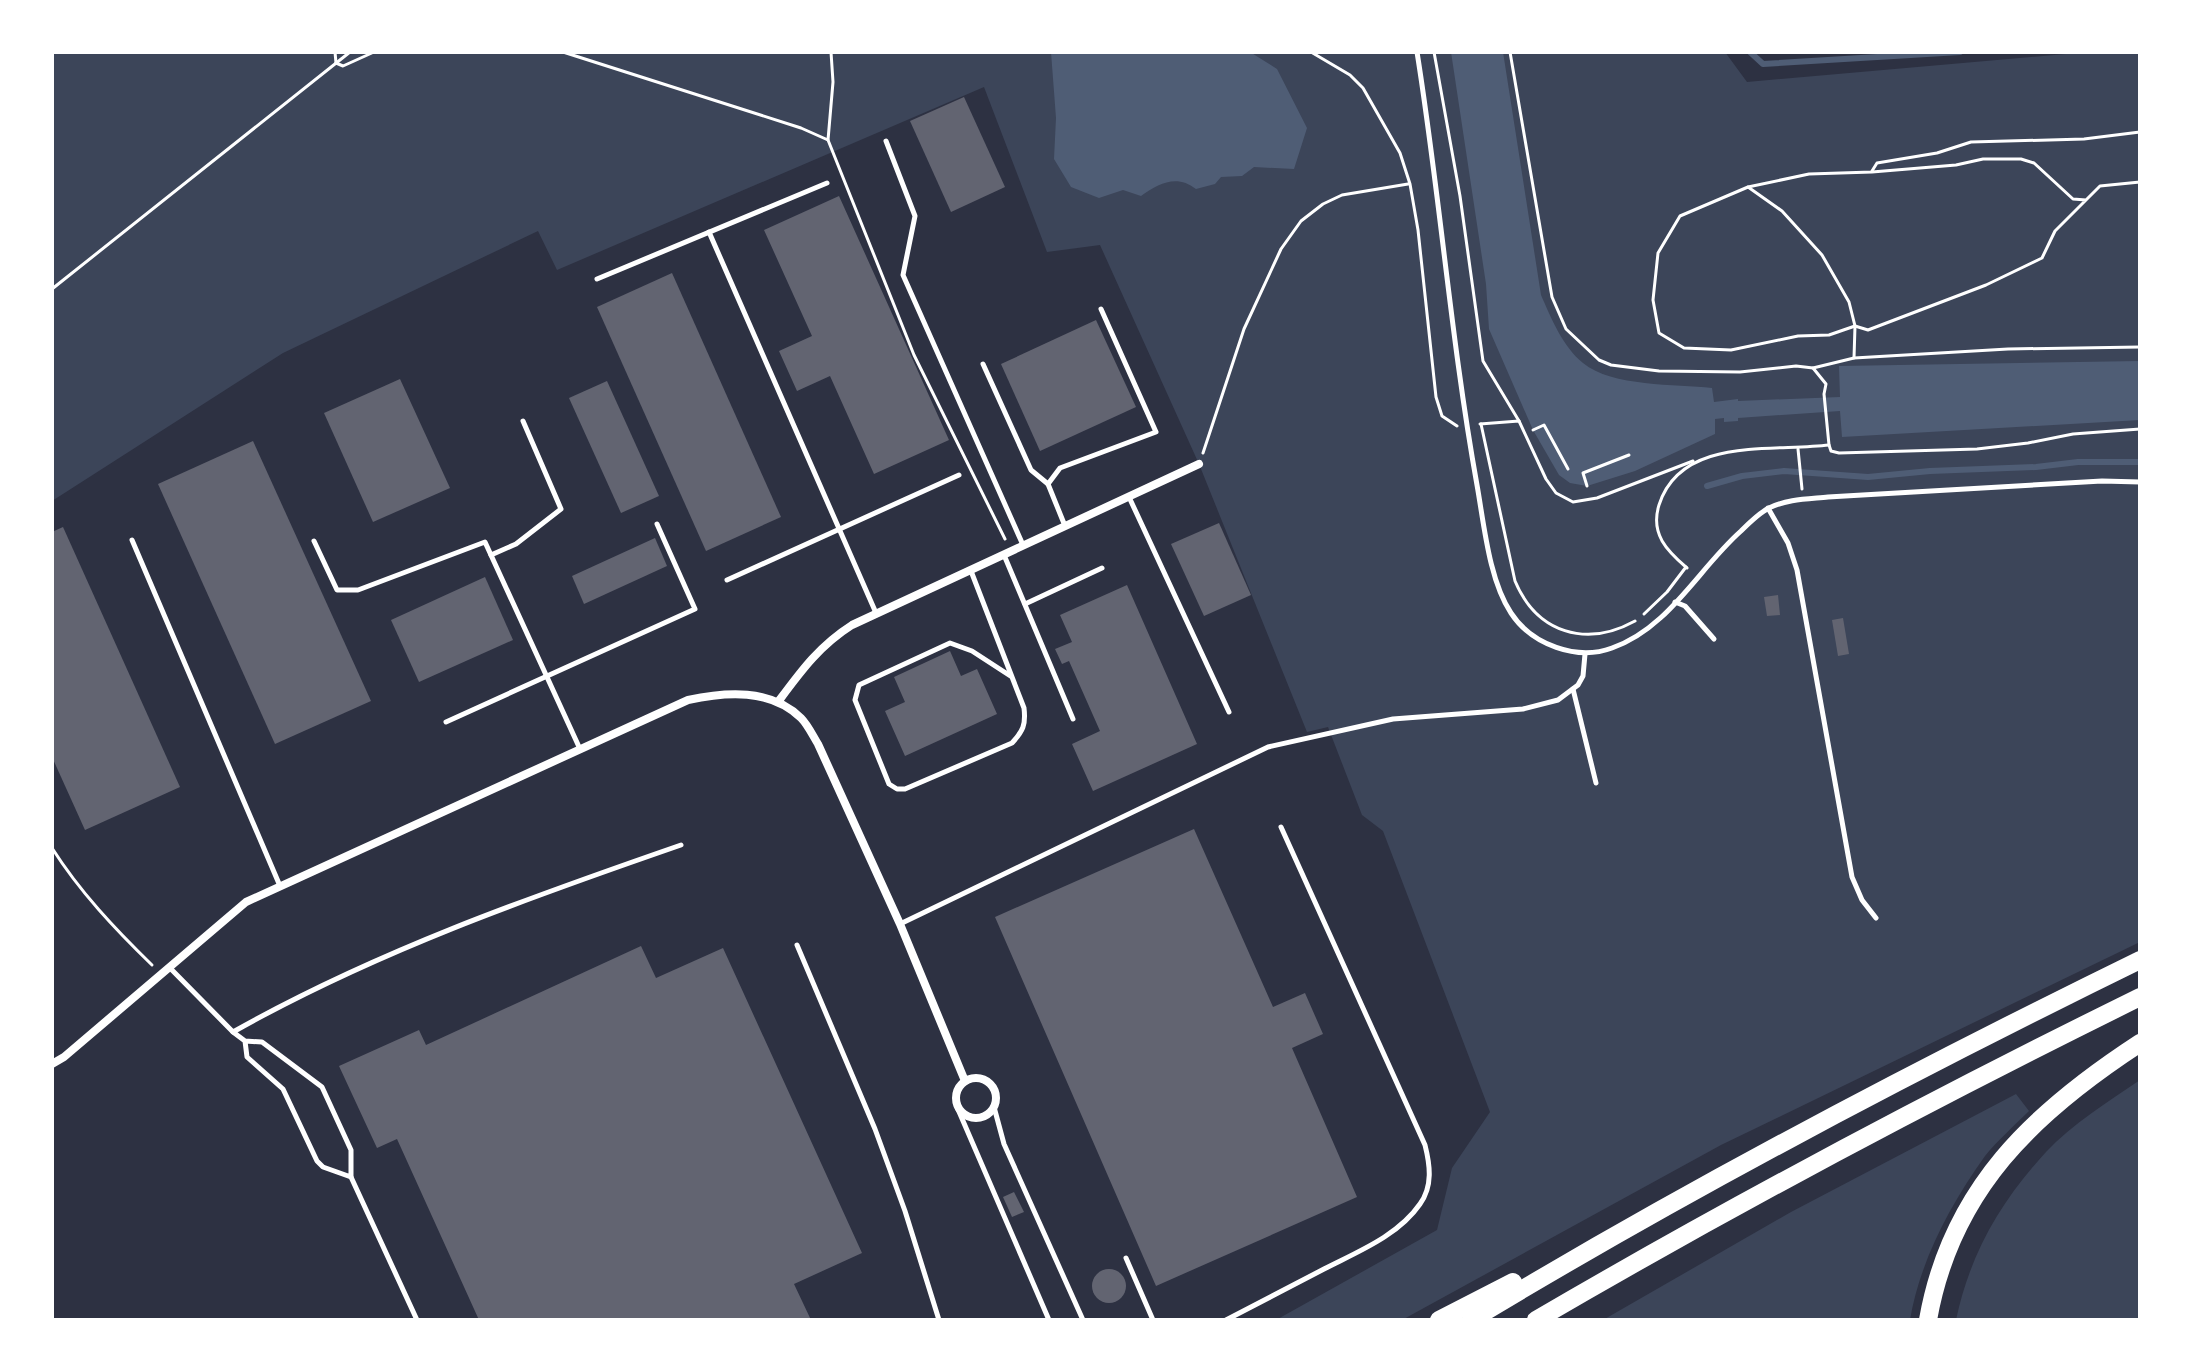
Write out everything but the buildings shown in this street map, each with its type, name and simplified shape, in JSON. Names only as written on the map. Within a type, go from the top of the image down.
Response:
[{"type":"highway","points":[[1471,1320],[1793,1138],[2140,960]]},
{"type":"highway","points":[[1536,1320],[1838,1151],[2140,997]]},
{"type":"highway","points":[[1928,1320],[1941,1269],[1955,1233],[1973,1198],[1993,1170],[2052,1105],[2140,1043]]},
{"type":"highway","points":[[1439,1320],[1793,1138]]},
{"type":"street","points":[[778,702],[809,660],[829,640],[877,614],[1199,464]]},
{"type":"street","points":[[52,1064],[246,902],[688,700],[720,693],[751,695],[778,702],[802,719],[818,744],[900,924],[965,1081]]},
{"type":"street","points":[[979,1079],[991,1085],[996,1097],[994,1107],[987,1115],[979,1118],[965,1116],[957,1107],[956,1093],[965,1081],[979,1079]]},
{"type":"lane","points":[[1417,52],[1466,425],[1487,539],[1501,594],[1512,615],[1545,643],[1585,654],[1612,649],[1632,639],[1648,629],[1675,602],[1716,553],[1768,508],[1788,502],[2102,481],[2140,482]]},
{"type":"lane","points":[[886,141],[915,216],[903,275],[1023,546]]},
{"type":"lane","points":[[597,279],[827,183]]},
{"type":"lane","points":[[709,232],[877,614]]},
{"type":"lane","points":[[1048,484],[1060,468],[1156,432],[1101,309]]},
{"type":"lane","points":[[983,364],[1031,470],[1048,484],[1065,526]]},
{"type":"lane","points":[[491,555],[516,544],[561,509],[523,421]]},
{"type":"lane","points":[[727,580],[959,475]]},
{"type":"lane","points":[[1129,497],[1229,712]]},
{"type":"lane","points":[[1768,508],[1788,543],[1797,570],[1852,877],[1862,900],[1876,918]]},
{"type":"lane","points":[[446,722],[695,609],[657,524]]},
{"type":"lane","points":[[132,540],[281,887]]},
{"type":"lane","points":[[314,541],[337,590],[358,590],[485,542],[581,749]]},
{"type":"lane","points":[[1007,553],[1073,719]]},
{"type":"lane","points":[[1025,604],[1102,568]]},
{"type":"lane","points":[[971,570],[1024,708],[1026,722],[1023,731],[1012,743],[905,789],[897,789],[885,780],[855,700],[859,685],[950,643],[972,651],[1012,677]]},
{"type":"lane","points":[[1675,602],[1685,606],[1714,639]]},
{"type":"lane","points":[[900,924],[1268,747],[1393,719],[1523,709],[1558,700],[1573,689],[1583,676],[1585,654]]},
{"type":"lane","points":[[1573,689],[1596,783]]},
{"type":"lane","points":[[1226,1320],[1381,1239],[1408,1218],[1421,1203],[1429,1185],[1430,1164],[1425,1145],[1281,827]]},
{"type":"lane","points":[[233,1032],[298,995],[505,906],[681,845]]},
{"type":"lane","points":[[797,945],[875,1129],[939,1320]]},
{"type":"lane","points":[[170,968],[233,1032],[245,1041],[262,1042],[322,1087],[351,1150],[351,1177],[417,1320]]},
{"type":"lane","points":[[245,1041],[247,1057],[287,1097],[317,1161],[323,1167],[351,1177]]},
{"type":"lane","points":[[957,1107],[1049,1320]]},
{"type":"lane","points":[[994,1107],[1004,1144],[1083,1320]]},
{"type":"lane","points":[[1126,1258],[1153,1320]]},
{"type":"path","points":[[335,52],[336,63]]},
{"type":"path","points":[[52,289],[350,52]]},
{"type":"path","points":[[336,63],[343,66],[374,52]]},
{"type":"path","points":[[563,52],[801,128],[828,140]]},
{"type":"path","points":[[831,52],[833,82],[828,140],[914,355],[1007,553]]},
{"type":"path","points":[[1311,52],[1350,75],[1363,88],[1400,153],[1410,184],[1425,283],[1436,397],[1442,416],[1454,426],[1466,425]]},
{"type":"path","points":[[1434,52],[1460,196],[1483,361],[1519,421],[1546,479],[1556,493],[1573,502],[1597,498],[1693,461],[1741,449],[1798,449],[1829,445]]},
{"type":"path","points":[[1510,52],[1552,297],[1566,329],[1599,360],[1629,368],[1740,372],[1796,366],[1813,368],[1854,358],[2008,349],[2140,347]]},
{"type":"path","points":[[1872,172],[1877,163],[1937,153],[1971,142],[2084,139],[2140,132]]},
{"type":"path","points":[[2086,200],[2073,199],[2034,163],[2021,159],[1983,159],[1956,165],[1809,174],[1748,187],[1680,216],[1658,253],[1653,300],[1659,333],[1684,348],[1731,350],[1798,336],[1829,335],[1855,326],[1868,330],[1986,285],[2042,258],[2055,231],[2086,200],[2100,186],[2140,182]]},
{"type":"path","points":[[1199,464],[1244,329],[1281,249],[1301,221],[1323,204],[1342,195],[1410,184]]},
{"type":"path","points":[[1748,187],[1782,211],[1822,255],[1849,302],[1855,326],[1854,358]]},
{"type":"path","points":[[1813,368],[1826,384],[1825,418],[1829,445],[1831,451],[1839,453],[1977,449],[2073,434],[2140,429]]},
{"type":"path","points":[[1519,421],[1481,424],[1515,581],[1522,599],[1535,614],[1548,623],[1583,636],[1621,629],[1640,618],[1667,592],[1686,567]]},
{"type":"path","points":[[1533,430],[1544,425],[1568,469]]},
{"type":"path","points":[[1798,449],[1800,479]]},
{"type":"path","points":[[1587,486],[1583,473],[1629,455]]},
{"type":"path","points":[[1693,461],[1666,491],[1656,519],[1657,532],[1663,545],[1698,577]]},
{"type":"path","points":[[52,848],[68,873],[108,921],[161,974]]},
{"type":"shaded area","points":[[52,52],[1725,52],[1747,82],[2088,52],[2140,52],[2140,942],[1721,1145],[1402,1320],[1276,1320],[1437,1230],[1452,1168],[1490,1112],[1383,831],[1362,815],[1328,727],[1307,732],[1199,464],[1100,245],[1047,252],[984,87],[557,270],[538,231],[283,353],[52,501]]},
{"type":"shaded area","points":[[1051,52],[1250,52],[1277,69],[1307,128],[1294,169],[1254,167],[1242,176],[1221,177],[1215,184],[1196,189],[1182,182],[1168,182],[1141,196],[1123,190],[1099,198],[1071,187],[1054,159],[1056,118]]},
{"type":"shaded area","points":[[1451,52],[1503,52],[1541,295],[1569,349],[1595,371],[1627,380],[1712,388],[1714,402],[1840,397],[1839,366],[2140,361],[2140,420],[1842,437],[1840,411],[1738,418],[1738,421],[1724,422],[1724,418],[1715,419],[1715,434],[1635,471],[1587,486],[1570,483],[1559,475],[1533,430],[1489,329],[1486,284]]},
{"type":"shaded area","points":[[2140,1080],[2140,1320],[1956,1320],[1978,1251],[2014,1190],[2067,1132]]},
{"type":"shaded area","points":[[2016,1094],[2029,1111],[1985,1156],[1960,1194],[1929,1255],[1910,1320],[1603,1320],[1791,1212]]},
{"type":"waterway","points":[[1750,52],[1763,64],[1960,52]]},
{"type":"waterway","points":[[1707,486],[1742,476],[1784,471],[1868,477],[2078,462],[2140,462]]}]
